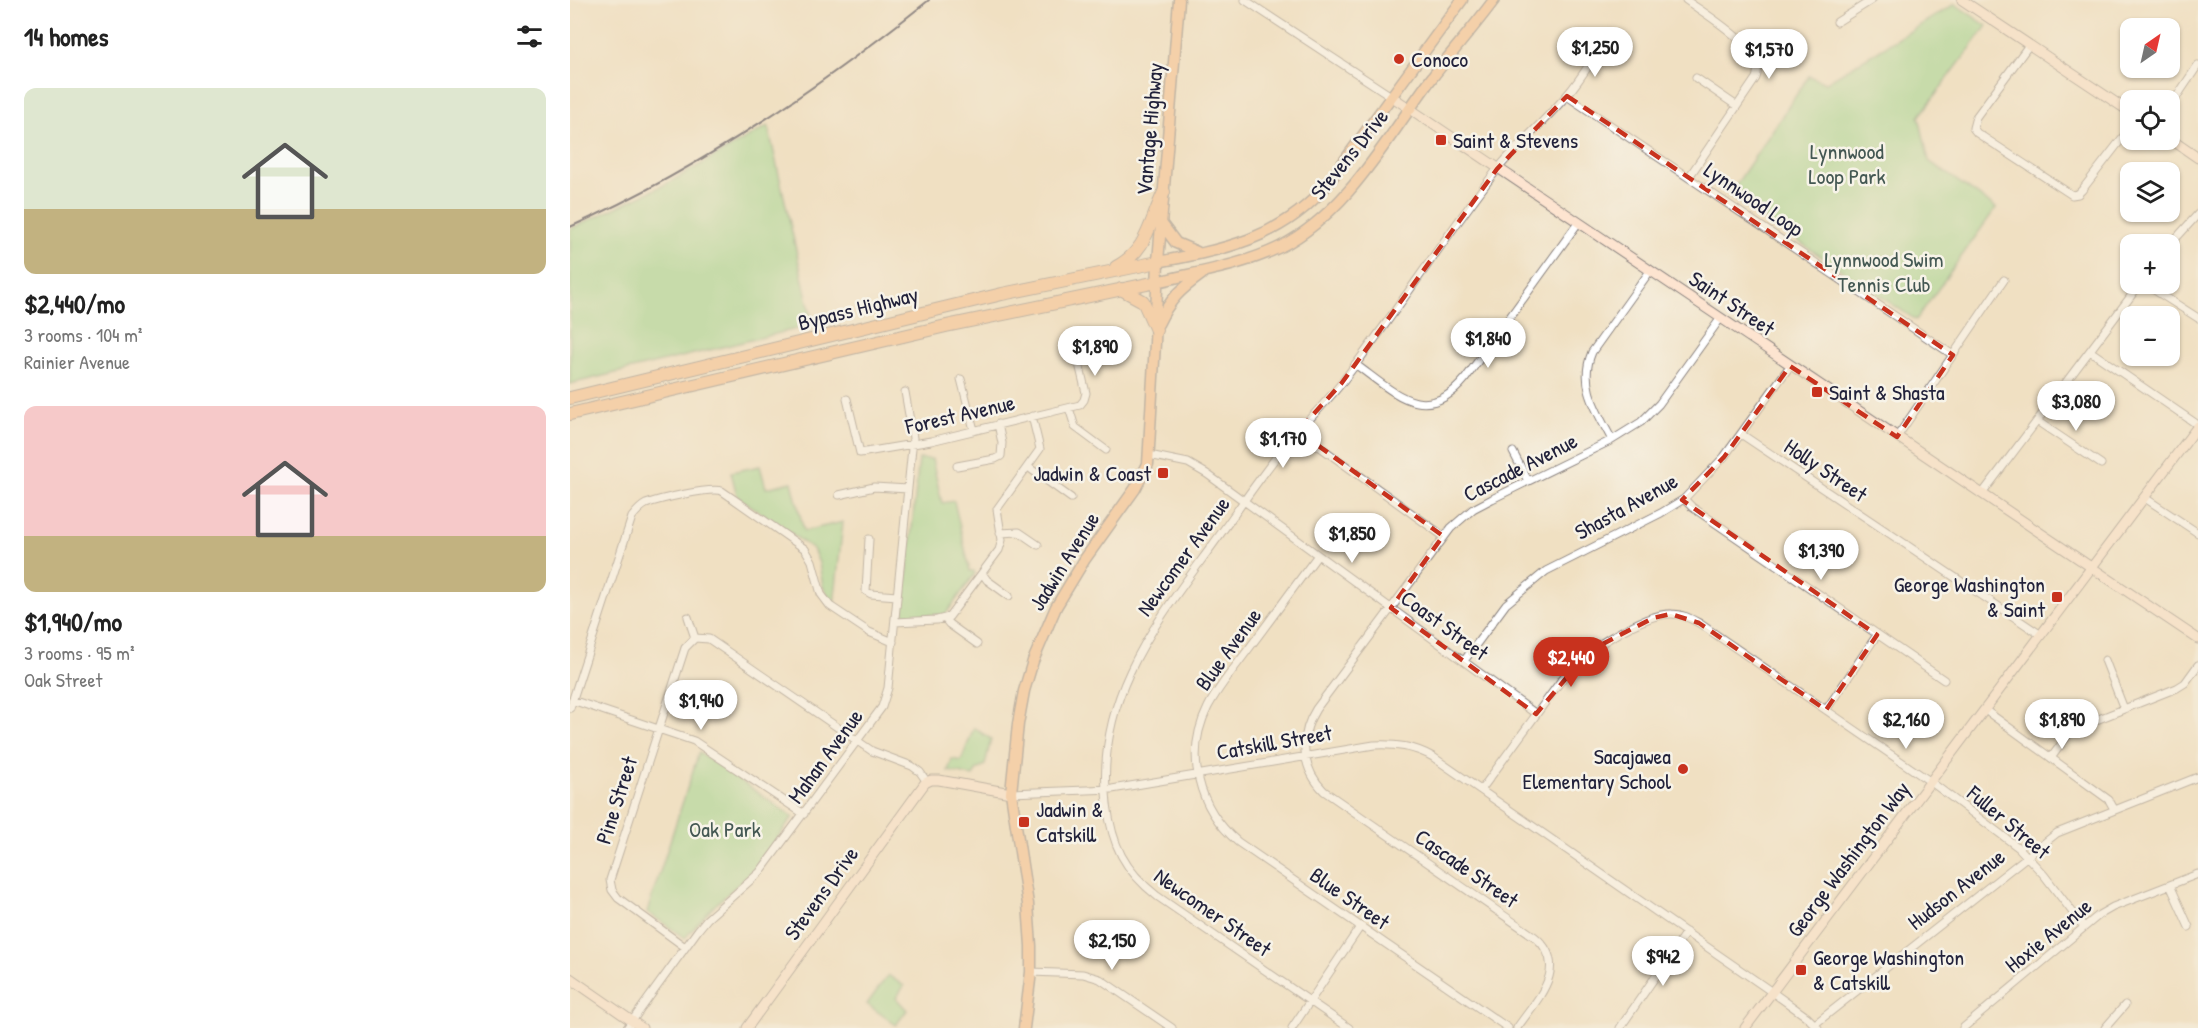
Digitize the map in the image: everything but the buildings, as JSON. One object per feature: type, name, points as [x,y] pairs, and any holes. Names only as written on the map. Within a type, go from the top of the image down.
[{"type":"highway","points":[[1107,273],[1130,260],[1141,247],[1164,192]]},
{"type":"highway","name":"Bypass Highway","points":[[570,398],[1002,294],[1158,262]]},
{"type":"highway","name":"Bypass Highway","points":[[570,414],[946,326],[1157,282]]},
{"type":"highway","points":[[1120,289],[1143,301],[1156,330]]},
{"type":"main road","name":"Vantage Highway","points":[[1158,262],[1179,0]]},
{"type":"main road","name":"Stevens Drive","points":[[1158,262],[1229,247],[1254,238],[1287,222],[1305,209],[1326,186],[1462,0]]},
{"type":"main road","name":"Stevens Drive","points":[[1157,282],[1263,254],[1291,241],[1316,224],[1345,195],[1494,0]]},
{"type":"main road","points":[[1161,223],[1170,238],[1178,245],[1200,253]]},
{"type":"main road","name":"Jadwin Avenue","points":[[1024,1028],[1031,972],[1028,904],[1011,793],[1018,724],[1024,691],[1044,632],[1059,601],[1135,489],[1148,464],[1158,262]]},
{"type":"main road","points":[[1156,330],[1166,307],[1176,293],[1207,270]]},
{"type":"street","name":"Saint Street","points":[[1245,0],[2198,639]]},
{"type":"street","points":[[1686,0],[1743,41],[1758,68],[1756,78],[1689,177]]},
{"type":"street","points":[[1838,22],[1872,0]]},
{"type":"street","points":[[1962,0],[2120,105]]},
{"type":"street","points":[[1497,169],[1567,96],[1603,44]]},
{"type":"street","points":[[2029,45],[1976,117],[1973,128],[1977,133],[2072,195],[2082,190],[2120,141]]},
{"type":"street","points":[[2180,92],[2198,65]]},
{"type":"street","points":[[1696,78],[1737,106]]},
{"type":"street","name":"Lynnwood Loop","points":[[1567,96],[1953,355]]},
{"type":"street","points":[[2180,146],[2198,158]]},
{"type":"street","name":"Newcomer Avenue","points":[[1106,790],[1111,729],[1121,693],[1137,656],[1159,619],[1244,501],[1298,431],[1341,384],[1497,169]]},
{"type":"street","points":[[2180,234],[2198,214]]},
{"type":"street","points":[[1355,364],[1409,401],[1431,402],[1449,396],[1465,379],[1578,223]]},
{"type":"street","points":[[1612,440],[1587,387],[1587,363],[1592,352],[1650,271]]},
{"type":"street","points":[[1897,437],[2004,280]]},
{"type":"street","points":[[1982,494],[2133,294]]},
{"type":"street","points":[[2161,294],[2198,318]]},
{"type":"street","name":"Cascade Avenue","points":[[1305,757],[1304,740],[1310,718],[1443,536],[1473,509],[1612,440],[1641,422],[1659,404],[1720,319]]},
{"type":"street","points":[[1076,351],[1086,396],[1081,404],[1069,408],[1075,427],[1106,450]]},
{"type":"street","points":[[2090,351],[2198,425]]},
{"type":"street","name":"Shasta Avenue","points":[[1464,661],[1506,604],[1546,571],[1684,499],[1706,478],[1790,366]]},
{"type":"street","points":[[962,379],[974,430]]},
{"type":"street","name":"Mahan Avenue","points":[[630,1024],[707,919],[760,872],[858,741],[885,700],[893,642],[912,444],[912,428],[905,392]]},
{"type":"street","name":"Forest Avenue","points":[[848,399],[860,453],[912,444],[1069,408]]},
{"type":"street","points":[[895,622],[945,619],[951,615],[1001,546],[998,508],[1040,450],[1032,416]]},
{"type":"street","points":[[2037,421],[2101,464]]},
{"type":"street","points":[[957,466],[1001,456],[1002,444],[998,424]]},
{"type":"street","name":"George Washington Way","points":[[1745,1028],[2198,425]]},
{"type":"street","points":[[1298,431],[1443,536]]},
{"type":"street","name":"Holly Street","points":[[1741,434],[2041,634]]},
{"type":"street","points":[[1513,452],[1528,481]]},
{"type":"street","name":"Coast Street","points":[[1149,455],[1188,463],[1244,501],[1536,714]]},
{"type":"street","points":[[1028,467],[1071,498]]},
{"type":"street","points":[[839,495],[874,487],[908,489]]},
{"type":"street","points":[[804,814],[702,745],[658,729],[571,704],[629,524],[636,512],[649,503],[707,490],[722,491],[805,549],[812,561],[821,594],[830,606],[868,632],[893,642]]},
{"type":"street","points":[[2145,498],[2198,533]]},
{"type":"street","points":[[1684,499],[1692,507],[1944,680]]},
{"type":"street","points":[[1000,533],[1019,531],[1038,545]]},
{"type":"street","points":[[869,539],[866,591],[871,594],[897,596]]},
{"type":"street","name":"Blue Avenue","points":[[1197,775],[1197,738],[1208,706],[1318,555]]},
{"type":"street","points":[[982,573],[986,579],[1010,596]]},
{"type":"street","name":"Fuller Street","points":[[1536,714],[1575,663],[1596,646],[1661,615],[1689,617],[1931,782],[2027,856],[2084,927]]},
{"type":"street","points":[[688,617],[695,638],[709,639],[881,756],[909,764],[920,772],[927,782]]},
{"type":"street","points":[[945,619],[977,644]]},
{"type":"street","points":[[1827,710],[1877,635]]},
{"type":"street","name":"Pine Street","points":[[686,946],[618,898],[610,885],[611,875],[685,648],[695,638]]},
{"type":"street","points":[[2105,660],[2124,709]]},
{"type":"street","points":[[2051,758],[2070,732],[2076,728],[2177,688],[2185,682],[2198,665]]},
{"type":"street","points":[[1985,710],[2109,800],[2114,809]]},
{"type":"street","points":[[1481,790],[1536,714]]},
{"type":"street","name":"Catskill Street","points":[[927,782],[939,780],[1011,793],[1106,790],[1374,745],[1404,746],[1426,753],[1481,790],[1772,992],[1816,1026]]},
{"type":"street","name":"Cascade Street","points":[[1305,757],[1309,772],[1324,791],[1542,943],[1550,958],[1551,974],[1517,1028]]},
{"type":"street","name":"Blue Street","points":[[1197,775],[1210,810],[1229,834],[1508,1028]]},
{"type":"street","name":"Hudson Avenue","points":[[1816,1026],[2027,856],[2064,829],[2198,777]]},
{"type":"street","name":"Stevens Drive","points":[[747,1028],[927,782]]},
{"type":"street","name":"Newcomer Street","points":[[1106,790],[1113,838],[1123,861],[1141,883],[1156,896],[1349,1028]]},
{"type":"street","name":"Hoxie Avenue","points":[[1963,1028],[2084,927],[2114,906],[2198,874]]},
{"type":"street","points":[[2170,885],[2189,927]]},
{"type":"street","points":[[1292,1028],[1360,927]]},
{"type":"street","points":[[1620,1028],[1686,932]]},
{"type":"street","points":[[1031,972],[1083,974],[1100,979],[1172,1028]]},
{"type":"street","points":[[570,978],[630,1024],[642,1028]]},
{"type":"street","points":[[2105,1028],[2125,1005]]},
{"type":"highlighted area","points":[[1567,96],[1953,355],[1897,437],[1790,366],[1724,457],[1682,500],[1877,635],[1826,710],[1699,623],[1671,614],[1653,618],[1589,651],[1536,714],[1391,608],[1443,536],[1298,431],[1341,384],[1497,169]]},
{"type":"green space","name":"Lynnwood Loop Park","points":[[1955,4],[1987,26],[1919,117],[1929,161],[1996,208],[1916,320],[1729,195],[1809,76],[1825,83]]},
{"type":"green space","points":[[768,126],[813,325],[570,384],[570,229],[668,183]]},
{"type":"green space","points":[[919,459],[932,459],[942,503],[954,501],[970,571],[974,571],[975,574],[945,615],[903,615]]},
{"type":"green space","points":[[760,466],[766,488],[792,482],[804,531],[843,522],[834,605],[823,587],[819,563],[813,549],[737,496],[731,472]]},
{"type":"green space","points":[[974,728],[991,739],[985,765],[973,776],[948,771],[952,759],[961,761]]},
{"type":"green space","name":"Oak Park","points":[[699,752],[793,817],[755,869],[713,907],[685,938],[647,912]]},
{"type":"green space","points":[[888,975],[904,986],[896,998],[907,1010],[896,1025],[867,1004]]},
{"type":"railway","points":[[570,227],[665,180],[757,125],[845,65],[929,0]]},
{"type":"place","name":"Conoco","points":[[1399,59]]},
{"type":"place","name":"Saint & Stevens","points":[[1441,140]]},
{"type":"place","name":"Saint & Shasta","points":[[1817,392]]},
{"type":"place","name":"Jadwin & Coast","points":[[1163,473]]},
{"type":"place","name":"George Washington & Saint","points":[[2057,597]]},
{"type":"place","name":"Sacajawea Elementary School","points":[[1683,769]]},
{"type":"place","name":"Jadwin & Catskill","points":[[1024,822]]},
{"type":"place","name":"George Washington & Catskill","points":[[1801,970]]},
{"type":"park label","name":"Lynnwood Swim Tennis Club","points":[[1884,272]]}]
